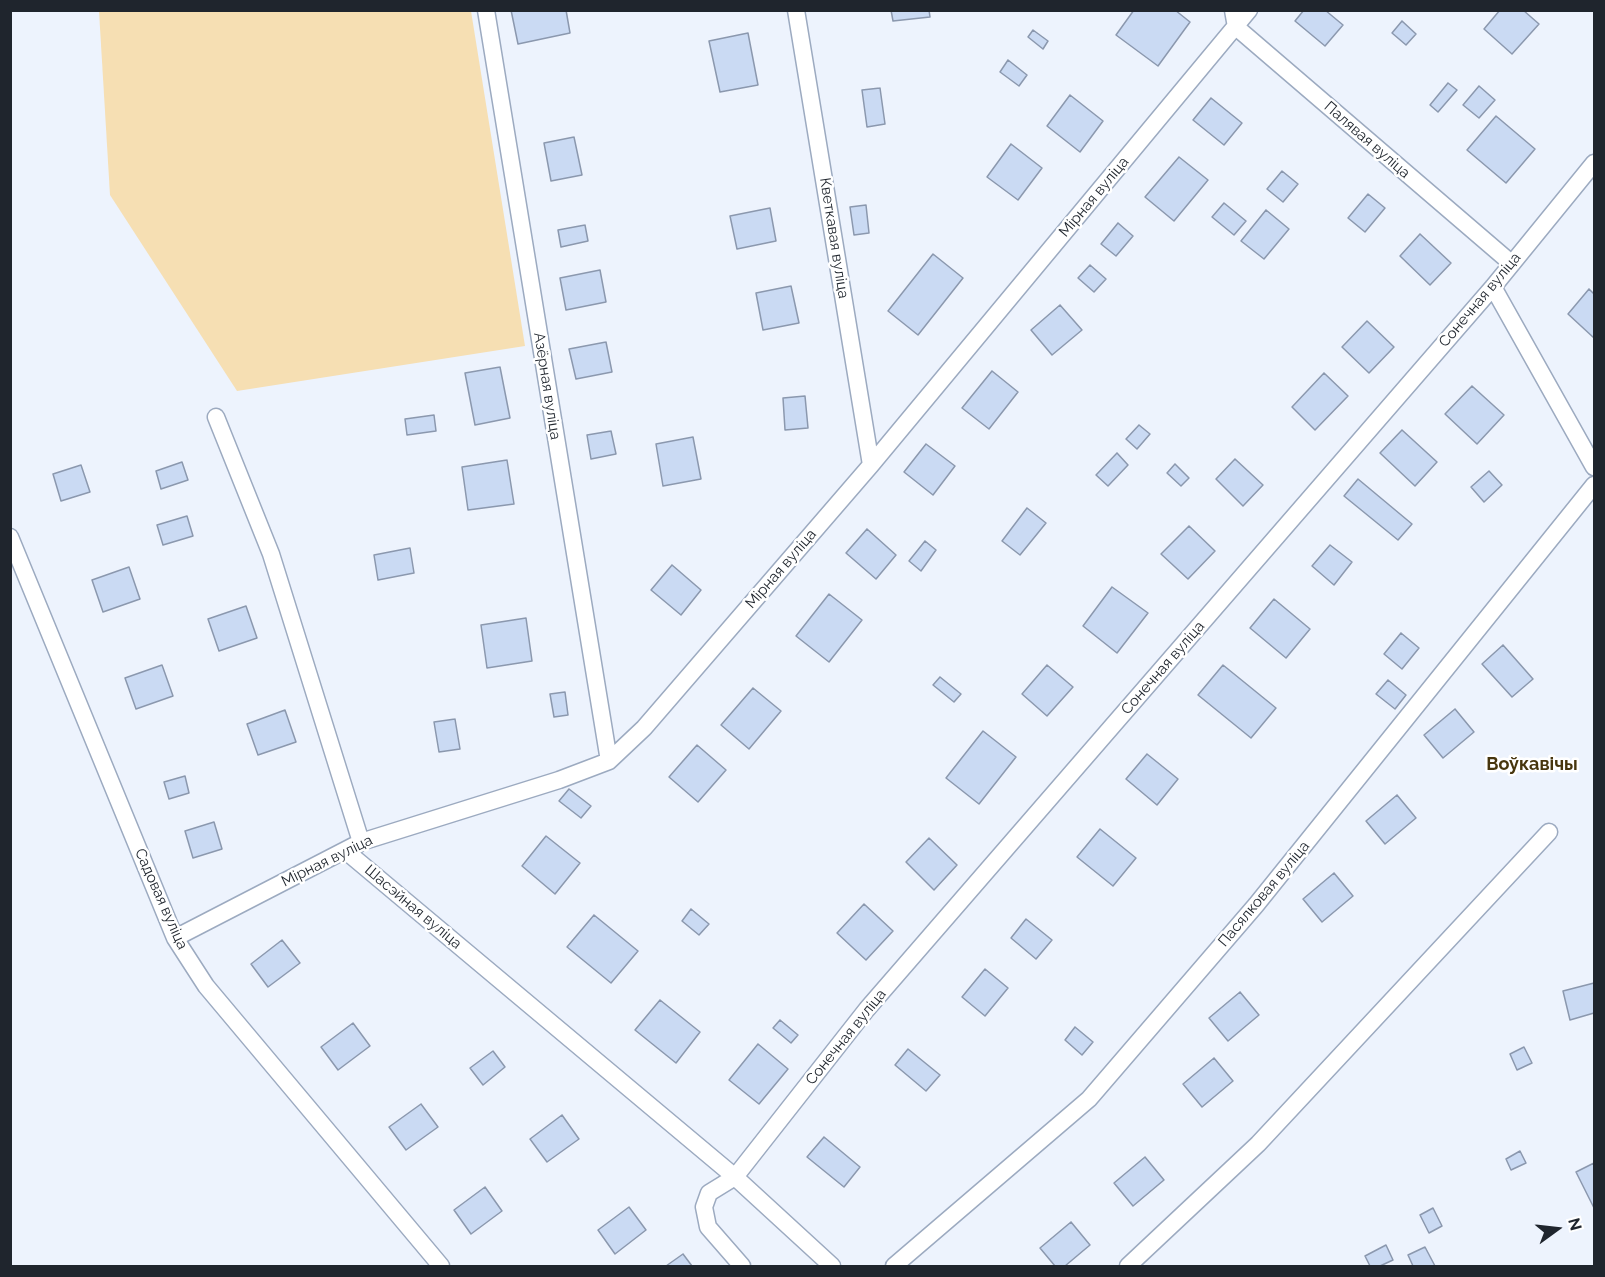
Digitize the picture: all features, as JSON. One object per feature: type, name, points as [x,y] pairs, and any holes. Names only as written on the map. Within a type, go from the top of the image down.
[{"type":"street","name":"Азёрная вуліца","points":[[486,10],[609,761]]},
{"type":"street","name":"Кветкавая вуліца","points":[[796,10],[871,465]]},
{"type":"street","name":"Мірная вуліца","points":[[175,938],[361,842],[559,780],[609,761],[644,728],[871,465],[1235,19],[1249,10]]},
{"type":"street","name":"Палявая вуліца","points":[[1235,19],[1511,263]]},
{"type":"street","name":"Сонечная вуліца","points":[[735,1177],[867,1009],[1492,287],[1594,163]]},
{"type":"street","points":[[1492,287],[1594,467]]},
{"type":"street","name":"Шасэйная вуліца","points":[[216,417],[271,555],[361,842],[347,852],[735,1177],[832,1266]]},
{"type":"street","name":"Пасялковая вуліца","points":[[894,1266],[1089,1099],[1256,905],[1594,485]]},
{"type":"street","name":"Садовая вуліца","points":[[10,537],[175,938],[206,986],[441,1266]]},
{"type":"street","points":[[1128,1266],[1258,1144],[1549,832]]},
{"type":"street","points":[[735,1177],[709,1193],[704,1208],[708,1227],[742,1266]]},
{"type":"shaded area","points":[[99,11],[471,11],[525,346],[237,391],[110,195]]},
{"type":"building","points":[[511,10],[566,10],[570,33],[518,44]]},
{"type":"building","points":[[891,10],[929,10],[930,17],[893,21]]},
{"type":"building","points":[[1134,10],[1175,10],[1190,22],[1158,66],[1116,35]]},
{"type":"building","points":[[1304,10],[1325,10],[1343,25],[1325,46],[1295,21]]},
{"type":"building","points":[[1500,10],[1523,10],[1539,24],[1512,54],[1484,29]]},
{"type":"building","points":[[1402,21],[1416,34],[1406,45],[1392,33]]},
{"type":"building","points":[[1033,30],[1048,41],[1043,49],[1028,37]]},
{"type":"building","points":[[748,33],[758,85],[720,92],[709,41]]},
{"type":"building","points":[[1008,60],[1027,75],[1019,86],[1000,72]]},
{"type":"building","points":[[1448,83],[1457,90],[1438,112],[1430,105]]},
{"type":"building","points":[[1479,86],[1495,100],[1479,118],[1463,105]]},
{"type":"building","points":[[880,88],[885,124],[867,127],[862,90]]},
{"type":"building","points":[[1070,95],[1103,121],[1080,152],[1047,126]]},
{"type":"building","points":[[1211,98],[1242,123],[1224,145],[1193,120]]},
{"type":"building","points":[[1496,116],[1535,149],[1506,183],[1467,150]]},
{"type":"building","points":[[574,137],[582,175],[551,181],[544,143]]},
{"type":"building","points":[[1011,144],[1042,168],[1018,200],[987,177]]},
{"type":"building","points":[[1179,157],[1208,180],[1174,221],[1145,197]]},
{"type":"building","points":[[1282,171],[1298,184],[1283,202],[1267,189]]},
{"type":"building","points":[[1368,194],[1385,208],[1365,232],[1348,218]]},
{"type":"building","points":[[1224,203],[1246,221],[1234,235],[1212,217]]},
{"type":"building","points":[[866,205],[869,233],[854,235],[850,207]]},
{"type":"building","points":[[770,208],[776,241],[737,249],[730,216]]},
{"type":"building","points":[[1266,210],[1289,229],[1264,259],[1241,241]]},
{"type":"building","points":[[1118,223],[1133,236],[1116,256],[1101,244]]},
{"type":"building","points":[[585,225],[588,241],[561,247],[558,230]]},
{"type":"building","points":[[1420,234],[1451,263],[1430,285],[1400,256]]},
{"type":"building","points":[[933,254],[963,278],[918,335],[888,311]]},
{"type":"building","points":[[1090,265],[1106,279],[1094,292],[1078,278]]},
{"type":"building","points":[[600,270],[606,302],[566,310],[560,278]]},
{"type":"building","points":[[791,286],[799,323],[763,330],[756,293]]},
{"type":"building","points":[[1589,289],[1594,294],[1594,338],[1568,314]]},
{"type":"building","points":[[1060,305],[1082,330],[1052,355],[1031,330]]},
{"type":"building","points":[[1367,321],[1394,347],[1369,373],[1342,347]]},
{"type":"building","points":[[606,342],[612,372],[576,379],[569,349]]},
{"type":"building","points":[[500,367],[510,418],[475,425],[465,373]]},
{"type":"building","points":[[992,371],[1018,392],[989,429],[962,408]]},
{"type":"building","points":[[1324,373],[1348,396],[1315,430],[1292,407]]},
{"type":"building","points":[[1472,386],[1504,415],[1477,444],[1445,414]]},
{"type":"building","points":[[805,396],[808,428],[785,430],[783,398]]},
{"type":"building","points":[[434,415],[436,431],[407,435],[405,419]]},
{"type":"building","points":[[1139,425],[1150,434],[1137,449],[1126,439]]},
{"type":"building","points":[[1402,430],[1437,462],[1415,486],[1380,453]]},
{"type":"building","points":[[611,431],[616,454],[591,459],[587,435]]},
{"type":"building","points":[[693,437],[701,479],[663,486],[656,444]]},
{"type":"building","points":[[926,444],[955,466],[933,495],[904,472]]},
{"type":"building","points":[[1117,453],[1128,465],[1108,486],[1096,475]]},
{"type":"building","points":[[1235,459],[1263,485],[1243,506],[1216,479]]},
{"type":"building","points":[[507,460],[514,504],[468,510],[462,467]]},
{"type":"building","points":[[182,462],[188,480],[161,489],[156,471]]},
{"type":"building","points":[[1175,464],[1189,478],[1181,486],[1167,473]]},
{"type":"building","points":[[81,465],[90,492],[61,501],[53,474]]},
{"type":"building","points":[[1489,471],[1502,485],[1484,502],[1471,487]]},
{"type":"building","points":[[1358,479],[1412,524],[1398,540],[1344,496]]},
{"type":"building","points":[[1027,508],[1046,523],[1020,555],[1002,541]]},
{"type":"building","points":[[187,516],[193,536],[163,545],[157,525]]},
{"type":"building","points":[[1189,526],[1215,551],[1188,579],[1161,554]]},
{"type":"building","points":[[867,529],[896,555],[876,579],[846,553]]},
{"type":"building","points":[[925,541],[936,550],[921,571],[909,561]]},
{"type":"building","points":[[1330,545],[1352,562],[1334,585],[1312,566]]},
{"type":"building","points":[[410,548],[414,573],[378,580],[374,555]]},
{"type":"building","points":[[672,565],[701,590],[681,615],[651,590]]},
{"type":"building","points":[[129,567],[140,599],[103,612],[92,580]]},
{"type":"building","points":[[1112,587],[1148,613],[1117,653],[1083,626]]},
{"type":"building","points":[[829,594],[862,620],[829,662],[796,636]]},
{"type":"building","points":[[1274,599],[1310,629],[1286,658],[1250,628]]},
{"type":"building","points":[[246,606],[257,638],[219,651],[208,619]]},
{"type":"building","points":[[526,618],[532,661],[487,668],[481,625]]},
{"type":"building","points":[[1401,633],[1419,648],[1402,669],[1384,654]]},
{"type":"building","points":[[1503,645],[1533,679],[1512,697],[1482,664]]},
{"type":"building","points":[[162,665],[173,696],[136,709],[125,678]]},
{"type":"building","points":[[1047,665],[1073,687],[1047,716],[1022,694]]},
{"type":"building","points":[[1223,665],[1276,708],[1251,738],[1198,695]]},
{"type":"building","points":[[940,677],[961,694],[954,702],[933,685]]},
{"type":"building","points":[[1388,680],[1406,695],[1395,709],[1376,694]]},
{"type":"building","points":[[753,688],[781,711],[749,749],[721,725]]},
{"type":"building","points":[[565,692],[568,715],[554,717],[550,694]]},
{"type":"building","points":[[1455,709],[1474,732],[1443,758],[1424,735]]},
{"type":"building","points":[[285,710],[296,742],[258,755],[247,724]]},
{"type":"building","points":[[455,719],[460,749],[439,752],[434,722]]},
{"type":"building","points":[[983,731],[1016,757],[979,804],[946,778]]},
{"type":"building","points":[[697,745],[726,770],[698,802],[669,777]]},
{"type":"building","points":[[1147,754],[1178,779],[1157,805],[1126,779]]},
{"type":"building","points":[[185,776],[189,793],[169,799],[164,782]]},
{"type":"building","points":[[569,789],[591,806],[581,818],[559,801]]},
{"type":"building","points":[[1397,795],[1416,818],[1385,844],[1366,821]]},
{"type":"building","points":[[214,822],[222,849],[193,858],[185,831]]},
{"type":"building","points":[[1100,829],[1136,858],[1113,886],[1077,857]]},
{"type":"building","points":[[546,836],[580,863],[555,894],[522,866]]},
{"type":"building","points":[[929,838],[957,865],[934,890],[906,862]]},
{"type":"building","points":[[1334,873],[1353,896],[1322,922],[1303,899]]},
{"type":"building","points":[[864,904],[893,931],[866,960],[837,933]]},
{"type":"building","points":[[691,909],[709,924],[699,935],[682,921]]},
{"type":"building","points":[[594,915],[638,951],[611,983],[567,947]]},
{"type":"building","points":[[1026,919],[1052,940],[1036,959],[1011,938]]},
{"type":"building","points":[[282,940],[300,963],[268,987],[251,964]]},
{"type":"building","points":[[985,969],[1008,988],[985,1016],[962,997]]},
{"type":"building","points":[[1594,983],[1594,1013],[1570,1020],[1563,991]]},
{"type":"building","points":[[1240,992],[1259,1015],[1228,1041],[1209,1018]]},
{"type":"building","points":[[660,1000],[700,1032],[676,1063],[635,1030]]},
{"type":"building","points":[[780,1020],[798,1035],[791,1043],[773,1028]]},
{"type":"building","points":[[353,1023],[370,1046],[338,1070],[321,1047]]},
{"type":"building","points":[[1075,1027],[1093,1042],[1082,1055],[1065,1040]]},
{"type":"building","points":[[758,1044],[788,1069],[759,1104],[729,1080]]},
{"type":"building","points":[[1524,1047],[1532,1063],[1517,1070],[1510,1054]]},
{"type":"building","points":[[908,1049],[940,1075],[926,1091],[895,1065]]},
{"type":"building","points":[[493,1051],[505,1067],[483,1085],[470,1068]]},
{"type":"building","points":[[1214,1058],[1233,1081],[1202,1107],[1183,1084]]},
{"type":"building","points":[[421,1104],[438,1127],[406,1150],[389,1127]]},
{"type":"building","points":[[562,1115],[579,1139],[547,1162],[530,1139]]},
{"type":"building","points":[[824,1137],[860,1167],[844,1187],[807,1157]]},
{"type":"building","points":[[1520,1151],[1526,1163],[1511,1170],[1506,1159]]},
{"type":"building","points":[[1145,1157],[1164,1180],[1133,1206],[1114,1183]]},
{"type":"building","points":[[1594,1163],[1594,1208],[1576,1172]]},
{"type":"building","points":[[485,1187],[502,1211],[471,1234],[454,1210]]},
{"type":"building","points":[[629,1207],[646,1230],[615,1254],[598,1230]]},
{"type":"building","points":[[1433,1208],[1442,1226],[1429,1233],[1420,1215]]},
{"type":"building","points":[[1071,1222],[1090,1245],[1065,1266],[1055,1266],[1040,1248]]},
{"type":"building","points":[[1386,1245],[1393,1260],[1380,1266],[1370,1266],[1365,1256]]},
{"type":"building","points":[[1425,1247],[1435,1266],[1413,1266],[1408,1255]]},
{"type":"building","points":[[683,1254],[692,1266],[666,1266]]},
{"type":"district","name":"Воўкавічы","points":[[1532,765]]}]
